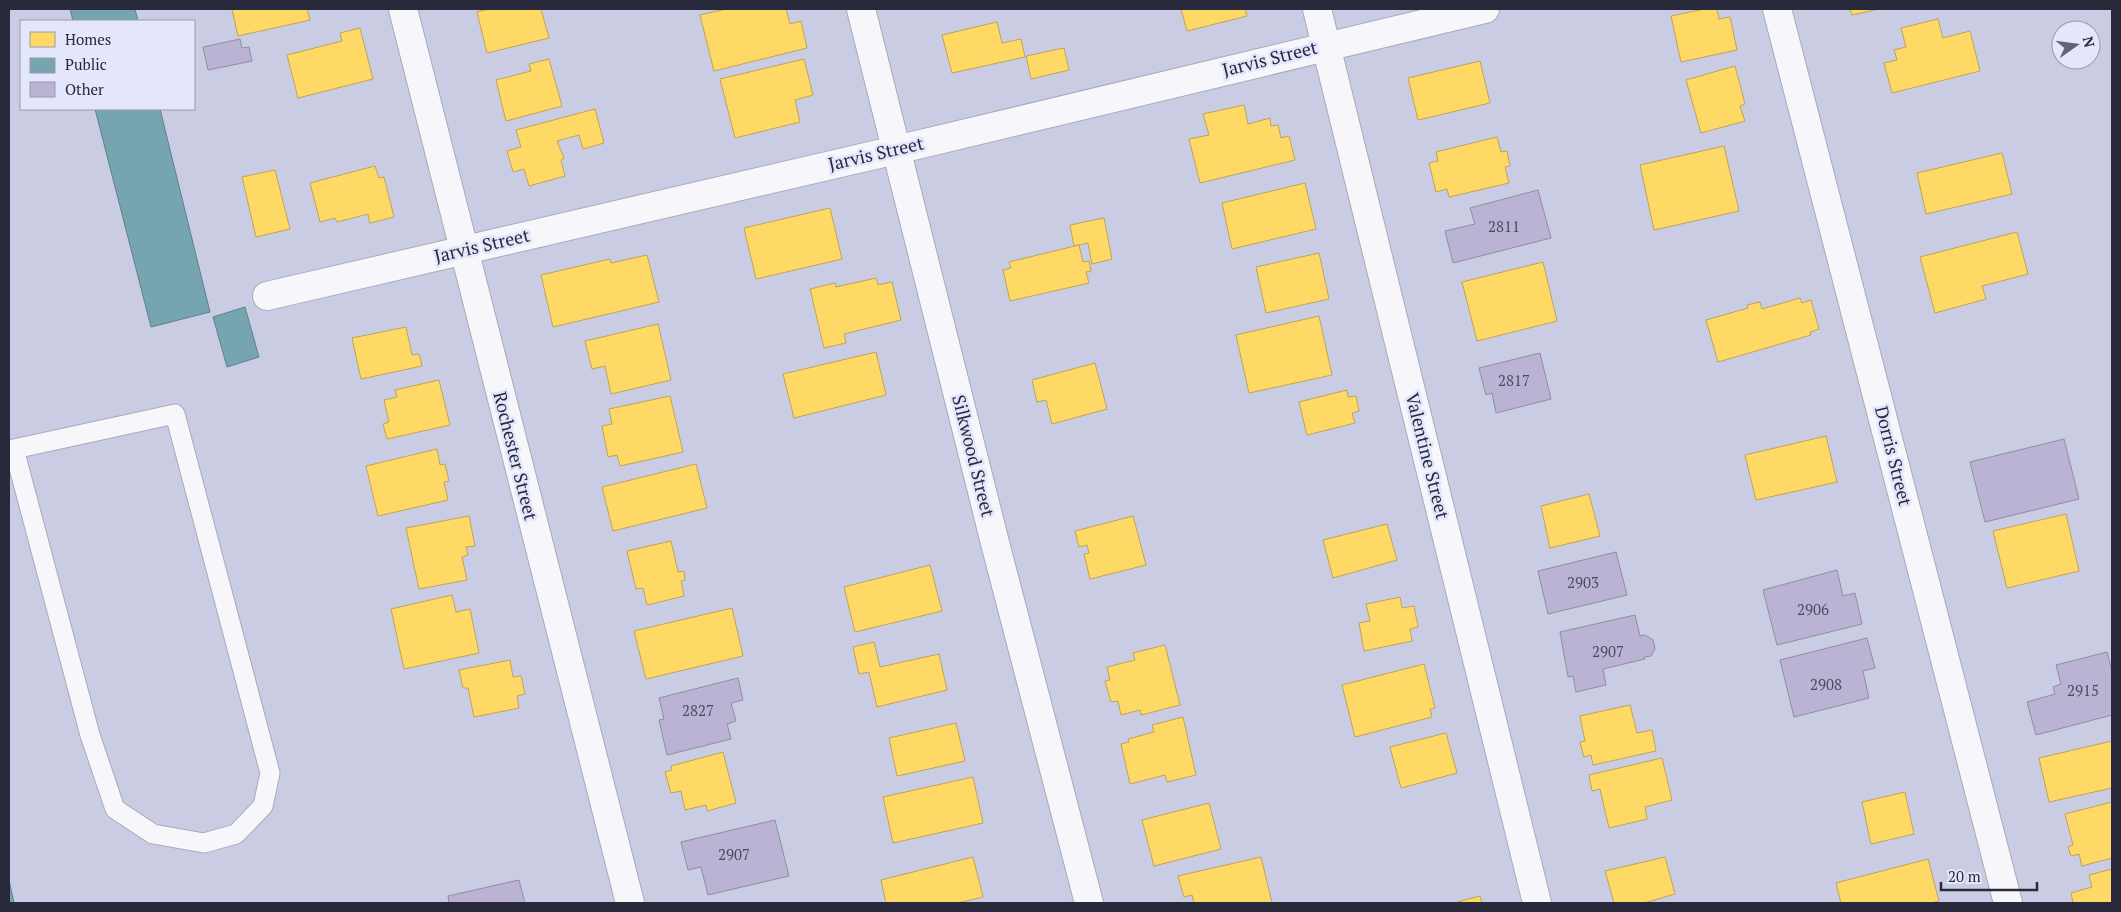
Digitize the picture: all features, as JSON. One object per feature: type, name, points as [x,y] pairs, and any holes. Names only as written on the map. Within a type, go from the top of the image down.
[{"type":"street","name":"Rochester Street","points":[[403,9],[630,903]]},
{"type":"street","name":"Silkwood Street","points":[[861,9],[1089,903]]},
{"type":"street","name":"Valentine Street","points":[[1317,9],[1537,903]]},
{"type":"street","name":"Jarvis Street","points":[[267,296],[896,150],[1326,45],[1485,9]]},
{"type":"street","name":"Dorris Street","points":[[1777,9],[2008,903]]},
{"type":"lane","points":[[175,414],[270,773],[263,806],[236,834],[204,843],[153,834],[115,809],[90,735],[11,449],[175,414]]},
{"type":"building: Homes","points":[[232,9],[307,9],[310,20],[238,36]]},
{"type":"building: Homes","points":[[489,9],[541,9],[549,38],[487,53],[477,12]]},
{"type":"building: Homes","points":[[726,9],[786,9],[790,24],[801,21],[807,48],[714,71],[700,15]]},
{"type":"building: Homes","points":[[1181,9],[1245,9],[1247,16],[1187,31]]},
{"type":"building: Homes","points":[[1704,9],[1717,9],[1719,19],[1730,17],[1737,50],[1681,62],[1671,16]]},
{"type":"building: Homes","points":[[1850,9],[1879,9],[1852,15]]},
{"type":"building: Homes","points":[[1938,19],[1943,38],[1970,31],[1980,71],[1892,93],[1884,63],[1897,60],[1894,50],[1906,47],[1901,28]]},
{"type":"building: Homes","points":[[997,22],[1002,43],[1021,39],[1025,57],[952,73],[942,35]]},
{"type":"building: Homes","points":[[360,28],[373,79],[298,98],[287,55],[342,41],[340,33]]},
{"type":"building: Homes","points":[[1064,48],[1069,70],[1031,79],[1026,56]]},
{"type":"building: Homes","points":[[549,59],[562,106],[506,121],[496,80],[531,71],[529,64]]},
{"type":"building: Homes","points":[[804,59],[813,95],[795,100],[800,122],[735,138],[720,79]]},
{"type":"building: Homes","points":[[1480,61],[1490,103],[1418,120],[1408,78]]},
{"type":"building: Homes","points":[[1735,66],[1745,104],[1740,106],[1745,121],[1701,133],[1686,80]]},
{"type":"building: Homes","points":[[1244,105],[1248,124],[1270,118],[1271,126],[1278,125],[1281,138],[1289,136],[1295,160],[1200,183],[1189,139],[1209,135],[1203,114]]},
{"type":"building: Homes","points":[[595,109],[604,143],[583,149],[579,135],[557,141],[564,158],[561,160],[565,176],[529,186],[524,169],[513,172],[507,151],[521,147],[516,130]]},
{"type":"building: Homes","points":[[1497,137],[1501,152],[1507,151],[1510,166],[1505,167],[1509,183],[1449,197],[1447,189],[1436,192],[1429,163],[1438,161],[1436,152]]},
{"type":"building: Homes","points":[[1724,146],[1739,211],[1654,230],[1640,165]]},
{"type":"building: Homes","points":[[2002,153],[2012,194],[1926,214],[1917,173]]},
{"type":"building: Homes","points":[[375,166],[379,178],[384,177],[394,217],[370,223],[368,214],[337,222],[335,218],[320,222],[310,183]]},
{"type":"building: Homes","points":[[275,170],[290,229],[256,237],[242,177]]},
{"type":"building: Homes","points":[[1305,183],[1316,229],[1232,249],[1222,203]]},
{"type":"building: Homes","points":[[830,208],[842,259],[756,279],[744,228]]},
{"type":"building: Homes","points":[[1104,218],[1112,259],[1092,264],[1088,243],[1074,246],[1070,225]]},
{"type":"building: Homes","points":[[2017,232],[2028,274],[1982,286],[1986,299],[1935,313],[1920,257]]},
{"type":"building: Homes","points":[[1079,245],[1083,262],[1089,261],[1091,271],[1086,272],[1089,283],[1010,301],[1003,270],[1011,268],[1009,262]]},
{"type":"building: Homes","points":[[1319,253],[1329,299],[1266,313],[1256,267]]},
{"type":"building: Homes","points":[[647,255],[659,302],[553,327],[541,275],[610,259],[611,263]]},
{"type":"building: Homes","points":[[1543,262],[1557,321],[1477,341],[1462,282]]},
{"type":"building: Homes","points":[[876,278],[878,285],[892,282],[901,320],[844,334],[846,343],[824,348],[810,289],[835,283],[836,287]]},
{"type":"building: Homes","points":[[1800,298],[1802,303],[1811,300],[1819,329],[1810,332],[1811,335],[1718,362],[1706,320],[1748,308],[1747,305],[1760,302],[1762,309]]},
{"type":"building: Homes","points":[[1319,316],[1332,375],[1249,393],[1236,335]]},
{"type":"building: Homes","points":[[658,324],[671,380],[611,394],[605,366],[592,369],[585,341]]},
{"type":"building: Homes","points":[[406,327],[412,355],[419,354],[422,366],[361,379],[352,338]]},
{"type":"building: Homes","points":[[876,352],[886,395],[794,418],[783,374]]},
{"type":"building: Homes","points":[[1095,363],[1107,409],[1052,424],[1046,400],[1037,402],[1032,380]]},
{"type":"building: Homes","points":[[439,380],[450,425],[387,439],[383,424],[389,422],[384,400],[397,397],[395,390]]},
{"type":"building: Homes","points":[[1347,390],[1348,397],[1356,396],[1359,411],[1352,413],[1355,423],[1307,435],[1299,402]]},
{"type":"building: Homes","points":[[670,396],[683,452],[620,466],[617,455],[608,457],[602,426],[612,424],[609,409]]},
{"type":"building: Homes","points":[[1826,436],[1837,482],[1756,500],[1745,455]]},
{"type":"building: Homes","points":[[437,449],[440,465],[445,464],[449,481],[444,482],[448,500],[378,516],[366,466]]},
{"type":"building: Homes","points":[[696,464],[707,508],[613,531],[602,487]]},
{"type":"building: Homes","points":[[1589,494],[1600,536],[1550,548],[1541,506]]},
{"type":"building: Homes","points":[[2066,514],[2079,571],[2007,588],[1993,531]]},
{"type":"building: Homes","points":[[469,516],[475,546],[466,547],[468,555],[462,557],[467,580],[419,589],[406,528]]},
{"type":"building: Homes","points":[[1133,516],[1146,565],[1090,579],[1084,554],[1089,553],[1087,545],[1079,547],[1075,531]]},
{"type":"building: Homes","points":[[1387,524],[1397,560],[1333,578],[1323,540]]},
{"type":"building: Homes","points":[[671,541],[678,572],[684,571],[685,580],[681,581],[684,596],[647,605],[643,588],[636,589],[627,551]]},
{"type":"building: Homes","points":[[930,565],[942,611],[855,632],[844,587]]},
{"type":"building: Homes","points":[[452,595],[456,612],[470,609],[479,653],[404,669],[391,609]]},
{"type":"building: Homes","points":[[1400,597],[1402,608],[1414,606],[1418,627],[1410,629],[1412,641],[1364,651],[1359,623],[1370,621],[1366,604]]},
{"type":"building: Homes","points":[[732,608],[743,656],[646,679],[634,631]]},
{"type":"building: Homes","points":[[874,642],[880,667],[939,654],[947,690],[877,707],[869,672],[859,674],[853,647]]},
{"type":"building: Homes","points":[[1165,645],[1180,705],[1141,715],[1140,710],[1121,715],[1118,701],[1111,702],[1105,681],[1110,680],[1107,667],[1135,660],[1133,653]]},
{"type":"building: Homes","points":[[510,660],[513,677],[521,676],[525,694],[517,696],[519,708],[474,717],[468,688],[463,688],[459,670]]},
{"type":"building: Homes","points":[[1424,664],[1435,708],[1430,709],[1432,717],[1355,737],[1342,685]]},
{"type":"building: Homes","points":[[1630,705],[1637,733],[1652,730],[1656,751],[1593,765],[1591,755],[1584,757],[1580,742],[1585,741],[1580,716]]},
{"type":"building: Homes","points":[[1183,717],[1196,775],[1167,782],[1165,775],[1130,784],[1121,744],[1129,742],[1128,739],[1154,732],[1152,725]]},
{"type":"building: Homes","points":[[956,723],[965,761],[897,776],[889,738]]},
{"type":"building: Homes","points":[[1446,733],[1457,773],[1401,788],[1390,747]]},
{"type":"building: Homes","points":[[2112,741],[2112,788],[2049,802],[2039,758]]},
{"type":"building: Homes","points":[[723,752],[736,803],[707,811],[706,805],[685,810],[681,791],[671,793],[665,772],[672,770],[671,766]]},
{"type":"building: Homes","points":[[1662,758],[1672,800],[1645,807],[1647,819],[1609,828],[1600,789],[1592,791],[1589,775]]},
{"type":"building: Homes","points":[[973,777],[983,823],[893,843],[883,797]]},
{"type":"building: Homes","points":[[1905,792],[1914,834],[1871,844],[1862,802]]},
{"type":"building: Homes","points":[[2112,802],[2112,858],[2082,866],[2079,854],[2071,856],[2068,847],[2073,845],[2065,814]]},
{"type":"building: Homes","points":[[1209,803],[1221,849],[1154,866],[1142,820]]},
{"type":"building: Homes","points":[[973,857],[983,897],[957,903],[886,903],[881,880]]},
{"type":"building: Homes","points":[[1261,857],[1272,903],[1194,903],[1192,895],[1184,897],[1178,876]]},
{"type":"building: Homes","points":[[1665,857],[1675,894],[1644,903],[1614,903],[1605,871]]},
{"type":"building: Homes","points":[[1928,859],[1939,901],[1931,903],[1841,903],[1836,883]]},
{"type":"building: Homes","points":[[2112,869],[2112,903],[2068,903],[2073,902],[2071,893],[2092,887],[2089,875]]},
{"type":"building: Homes","points":[[1480,896],[1482,903],[1454,903]]},
{"type":"building: Public","points":[[70,9],[135,9],[138,20],[73,20]]},
{"type":"building: Public","points":[[95,110],[160,110],[210,312],[151,327]]},
{"type":"building: Public","points":[[245,307],[259,357],[227,367],[213,317]]},
{"type":"building: Public","points":[[9,880],[14,903],[9,903]]},
{"type":"building: Other","points":[[240,39],[242,48],[249,47],[252,61],[208,70],[203,47]]},
{"type":"building: Other","points":[[1538,190],[1551,238],[1453,263],[1445,231],[1475,224],[1470,208]]},
{"type":"building: Other","points":[[1540,353],[1551,399],[1496,413],[1492,393],[1486,395],[1479,368]]},
{"type":"building: Other","points":[[2064,439],[2079,499],[1985,522],[1970,462]]},
{"type":"building: Other","points":[[1616,552],[1627,595],[1548,614],[1538,571]]},
{"type":"building: Other","points":[[1837,570],[1843,596],[1855,593],[1862,624],[1777,645],[1763,590]]},
{"type":"building: Other","points":[[1635,615],[1640,636],[1645,635],[1653,640],[1655,649],[1651,656],[1603,669],[1606,685],[1576,692],[1573,676],[1568,677],[1560,632]]},
{"type":"building: Other","points":[[1867,638],[1875,668],[1863,671],[1869,698],[1794,717],[1780,660]]},
{"type":"building: Other","points":[[2107,652],[2112,671],[2112,715],[2036,735],[2027,702],[2055,694],[2053,687],[2061,684],[2056,665]]},
{"type":"building: Other","points":[[738,678],[743,700],[731,703],[736,721],[727,724],[731,739],[667,755],[659,720],[664,719],[659,698]]},
{"type":"building: Other","points":[[775,820],[789,876],[708,895],[701,867],[688,870],[681,842]]},
{"type":"building: Other","points":[[519,880],[525,903],[449,903],[448,896]]}]
